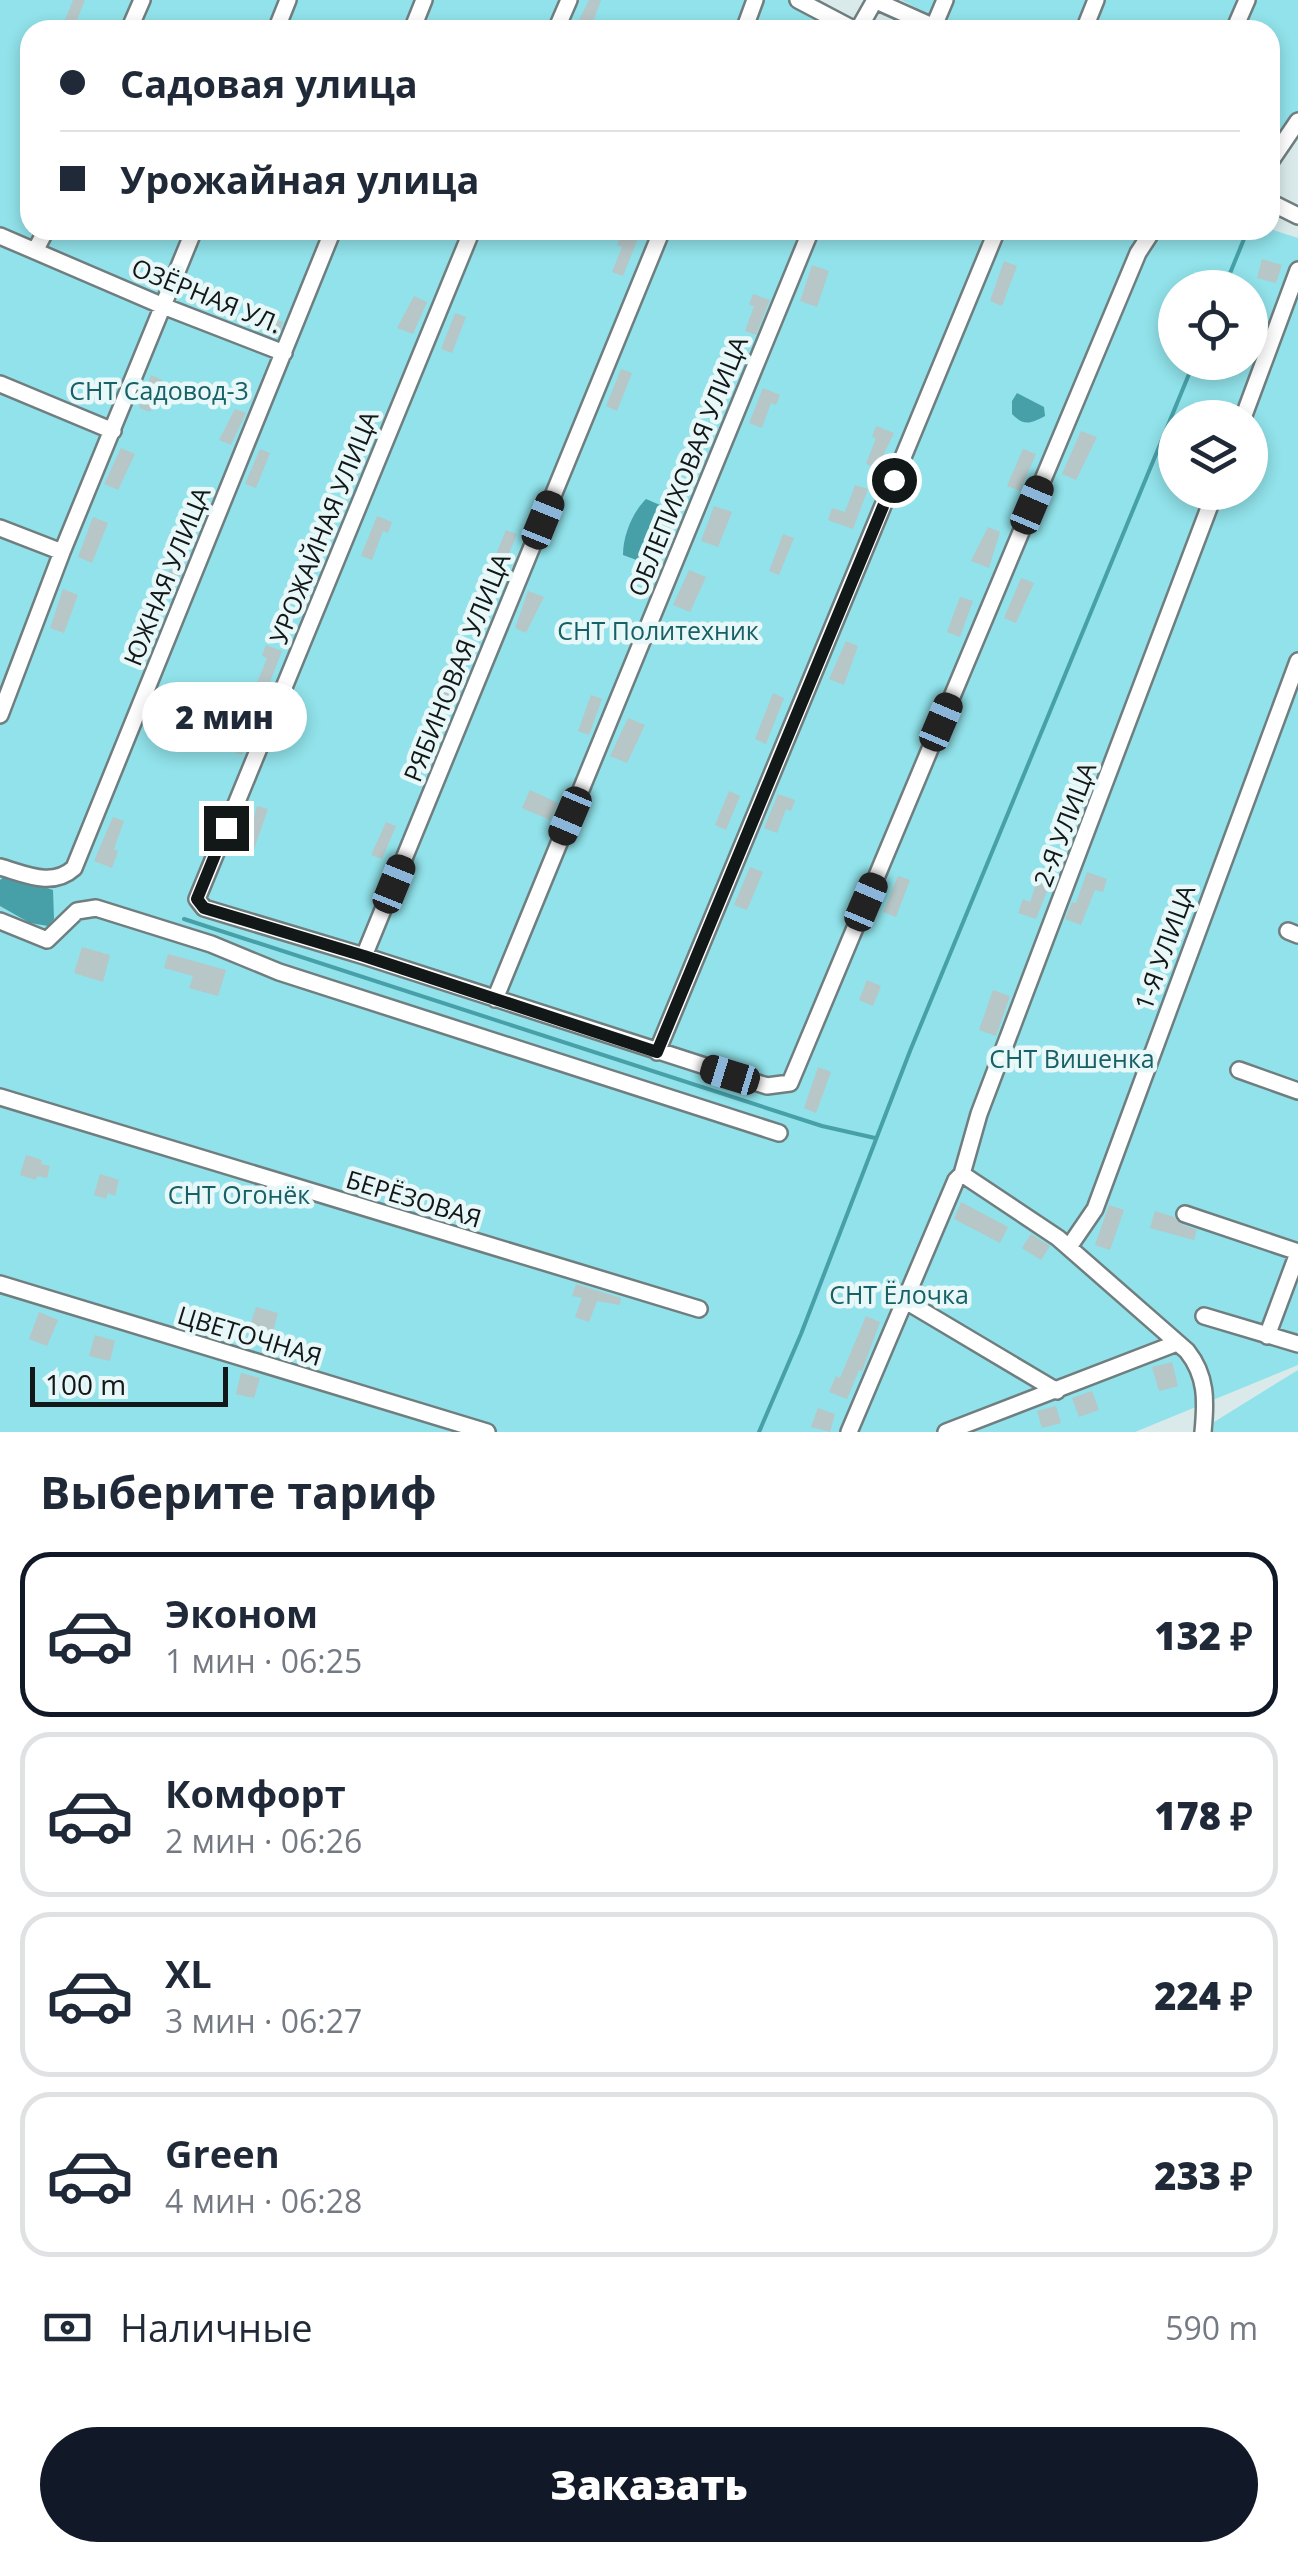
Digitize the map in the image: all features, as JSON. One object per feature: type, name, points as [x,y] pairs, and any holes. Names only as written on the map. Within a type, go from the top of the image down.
[{"type":"street","points":[[798,0],[837,20]]},
{"type":"street","points":[[874,0],[920,20]]},
{"type":"street","points":[[1280,147],[1298,121]]},
{"type":"street","name":"ОЗЁРНАЯ УЛ.","points":[[0,236],[284,353]]},
{"type":"street","points":[[35,251],[41,240]]},
{"type":"street","points":[[0,715],[7,675],[114,431],[190,240]]},
{"type":"street","name":"ЮЖНАЯ УЛИЦА","points":[[0,866],[42,879],[62,876],[74,868],[329,240]]},
{"type":"street","name":"УРОЖАЙНАЯ УЛИЦА","points":[[364,956],[204,908],[197,899],[468,240]]},
{"type":"street","name":"РЯБИНОВАЯ УЛИЦА","points":[[364,956],[658,240]]},
{"type":"street","name":"ОБЛЕПИХОВАЯ УЛИЦА","points":[[494,999],[807,240]]},
{"type":"street","points":[[657,1052],[994,240]]},
{"type":"street","points":[[364,956],[767,1086],[790,1083],[1138,252],[1147,240]]},
{"type":"street","points":[[1250,400],[1298,270]]},
{"type":"street","points":[[0,384],[114,431]]},
{"type":"street","name":"2-Я УЛИЦА","points":[[849,1432],[956,1180],[962,1174],[979,1114],[1208,510]]},
{"type":"street","points":[[0,528],[62,552]]},
{"type":"street","name":"1-Я УЛИЦА","points":[[1068,1247],[1095,1208],[1298,661]]},
{"type":"street","points":[[0,920],[47,940],[77,911],[96,908],[211,944],[278,972],[779,1133]]},
{"type":"street","points":[[1238,1070],[1298,1091]]},
{"type":"street","name":"БЕРЁЗОВАЯ","points":[[0,1098],[699,1309]]},
{"type":"street","points":[[962,1174],[1068,1247],[1198,1364],[1204,1383],[1203,1432]]},
{"type":"street","points":[[1184,1214],[1298,1252],[1266,1336]]},
{"type":"street","name":"ЦВЕТОЧНАЯ","points":[[0,1284],[487,1432]]},
{"type":"street","points":[[904,1300],[1057,1390]]},
{"type":"street","points":[[1204,1316],[1298,1344]]},
{"type":"street","points":[[946,1432],[1177,1343]]},
{"type":"green space","points":[[0,0],[818,0],[857,20],[20,20],[20,240],[1280,240],[1280,232],[1298,238],[1298,1365],[1135,1432],[0,1432]]},
{"type":"green space","points":[[901,0],[1298,0],[1298,133],[1280,160],[1280,20],[940,20]]},
{"type":"green space","points":[[1298,1370],[1298,1432],[1213,1432],[1214,1422]]},
{"type":"shaded area","points":[[1017,393],[1044,407],[1045,416],[1027,422],[1016,418],[1012,401]]},
{"type":"shaded area","points":[[646,499],[667,508],[671,524],[665,546],[650,565],[623,555],[629,525]]},
{"type":"shaded area","points":[[4,877],[53,890],[54,919],[48,926],[30,923],[0,906],[0,880]]},
{"type":"building","points":[[73,0],[85,0],[77,20],[65,20]]},
{"type":"building","points":[[589,0],[601,0],[594,20],[579,20]]},
{"type":"building","points":[[619,240],[637,241],[623,276],[612,272],[622,247],[617,245]]},
{"type":"building","points":[[1262,259],[1282,265],[1276,283],[1268,281],[1268,270],[1259,270]]},
{"type":"building","points":[[1004,261],[1017,266],[1002,306],[990,301]]},
{"type":"building","points":[[812,265],[829,271],[817,307],[800,301]]},
{"type":"building","points":[[753,294],[770,300],[756,335],[745,331],[754,306],[749,305]]},
{"type":"building","points":[[414,296],[427,302],[413,334],[397,328]]},
{"type":"building","points":[[455,313],[466,317],[452,353],[441,349]]},
{"type":"building","points":[[264,315],[283,322],[277,337],[258,329]]},
{"type":"building","points":[[621,369],[632,373],[617,411],[606,406]]},
{"type":"building","points":[[151,375],[162,380],[150,412],[139,408]]},
{"type":"building","points":[[763,388],[780,395],[776,405],[771,403],[762,428],[749,423]]},
{"type":"building","points":[[235,409],[246,413],[231,445],[219,440]]},
{"type":"building","points":[[876,426],[894,433],[877,468],[866,464],[876,438],[872,437]]},
{"type":"building","points":[[1081,431],[1097,437],[1076,480],[1062,474]]},
{"type":"building","points":[[355,436],[370,442],[357,475],[343,470]]},
{"type":"building","points":[[121,448],[135,454],[118,490],[104,484]]},
{"type":"building","points":[[260,449],[270,453],[256,488],[245,484]]},
{"type":"building","points":[[1023,449],[1036,454],[1020,491],[1007,486]]},
{"type":"building","points":[[855,485],[868,489],[853,529],[828,520],[832,508],[845,512]]},
{"type":"building","points":[[714,506],[732,512],[718,547],[701,541]]},
{"type":"building","points":[[377,516],[392,522],[388,533],[383,531],[372,560],[361,556]]},
{"type":"building","points":[[93,517],[108,523],[92,563],[78,557]]},
{"type":"building","points":[[988,527],[1000,532],[989,568],[971,561]]},
{"type":"building","points":[[506,530],[517,534],[503,568],[492,564]]},
{"type":"building","points":[[783,534],[794,538],[779,575],[769,571]]},
{"type":"building","points":[[175,556],[186,560],[173,593],[162,588]]},
{"type":"building","points":[[689,570],[706,577],[690,612],[673,605]]},
{"type":"building","points":[[1021,578],[1034,583],[1016,623],[1004,618]]},
{"type":"building","points":[[480,588],[491,593],[478,630],[467,626]]},
{"type":"building","points":[[63,589],[78,595],[64,633],[50,628]]},
{"type":"building","points":[[528,591],[544,597],[526,633],[515,628]]},
{"type":"building","points":[[960,597],[973,601],[960,637],[947,632]]},
{"type":"building","points":[[145,629],[156,633],[144,665],[133,661]]},
{"type":"building","points":[[846,641],[858,646],[844,685],[829,679]]},
{"type":"building","points":[[266,645],[282,651],[268,687],[257,683],[267,658],[262,656]]},
{"type":"building","points":[[445,673],[456,677],[442,720],[431,716]]},
{"type":"building","points":[[773,693],[784,698],[766,744],[755,739]]},
{"type":"building","points":[[591,695],[602,699],[589,735],[578,731]]},
{"type":"building","points":[[245,714],[256,718],[242,755],[232,751]]},
{"type":"building","points":[[628,718],[645,725],[627,763],[610,756]]},
{"type":"building","points":[[530,790],[558,803],[550,820],[522,808]]},
{"type":"building","points":[[729,791],[740,796],[726,830],[715,825]]},
{"type":"building","points":[[778,794],[795,800],[791,811],[786,809],[777,833],[764,828]]},
{"type":"building","points":[[257,806],[268,809],[252,855],[241,847]]},
{"type":"building","points":[[113,817],[124,821],[112,868],[94,861]]},
{"type":"building","points":[[386,822],[396,826],[382,859],[371,855]]},
{"type":"building","points":[[750,867],[763,872],[747,910],[734,905]]},
{"type":"building","points":[[1087,872],[1107,879],[1103,892],[1095,890],[1081,925],[1065,919],[1072,902],[1076,903]]},
{"type":"building","points":[[1039,875],[1052,879],[1036,919],[1018,913],[1023,899],[1030,902]]},
{"type":"building","points":[[898,876],[910,880],[896,917],[883,912]]},
{"type":"building","points":[[82,947],[110,955],[103,982],[74,973]]},
{"type":"building","points":[[168,954],[226,970],[218,996],[189,988],[193,976],[164,968]]},
{"type":"building","points":[[867,980],[881,986],[873,1006],[859,1000]]},
{"type":"building","points":[[993,990],[1010,996],[996,1036],[979,1030]]},
{"type":"building","points":[[818,1067],[831,1072],[816,1113],[804,1108]]},
{"type":"building","points":[[26,1155],[50,1166],[47,1178],[37,1176],[36,1180],[20,1175]]},
{"type":"building","points":[[100,1174],[119,1180],[115,1196],[108,1193],[106,1199],[94,1195]]},
{"type":"building","points":[[961,1202],[1008,1227],[1000,1243],[954,1219]]},
{"type":"building","points":[[1109,1205],[1124,1210],[1110,1250],[1095,1245]]},
{"type":"building","points":[[1155,1211],[1197,1230],[1194,1240],[1150,1228]]},
{"type":"building","points":[[1031,1234],[1050,1246],[1041,1260],[1022,1248]]},
{"type":"building","points":[[576,1284],[621,1298],[620,1305],[597,1301],[589,1322],[575,1317],[582,1298],[572,1296]]},
{"type":"building","points":[[256,1307],[278,1313],[271,1339],[248,1332]]},
{"type":"building","points":[[39,1312],[58,1320],[47,1346],[29,1339]]},
{"type":"building","points":[[866,1316],[880,1322],[847,1399],[829,1392],[836,1376],[840,1378]]},
{"type":"building","points":[[95,1335],[115,1341],[110,1361],[89,1356]]},
{"type":"building","points":[[1172,1362],[1178,1386],[1159,1391],[1152,1367]]},
{"type":"building","points":[[241,1373],[260,1378],[254,1398],[236,1394]]},
{"type":"building","points":[[1092,1391],[1099,1410],[1079,1417],[1072,1398]]},
{"type":"building","points":[[1056,1406],[1061,1423],[1042,1428],[1037,1411]]},
{"type":"building","points":[[818,1408],[835,1414],[830,1432],[811,1427]]},
{"type":"waterway","points":[[1231,270],[1244,240]]},
{"type":"waterway","points":[[759,1432],[910,1051],[1187,380]]},
{"type":"waterway","points":[[184,919],[822,1126],[875,1138]]},
{"type":"route","points":[[226,828],[197,899],[204,908],[657,1052],[894,480]]},
{"type":"park label","name":"СНТ Садовод-3","points":[[159,390]]},
{"type":"park label","name":"СНТ Политехник","points":[[658,630]]},
{"type":"park label","name":"СНТ Вишенка","points":[[1072,1058]]},
{"type":"park label","name":"СНТ Огонёк","points":[[239,1194]]},
{"type":"park label","name":"СНТ Ёлочка","points":[[899,1294]]}]
